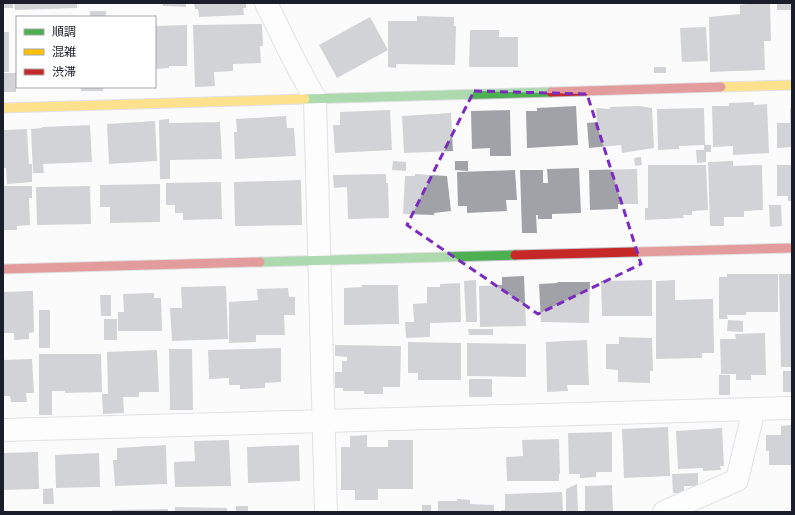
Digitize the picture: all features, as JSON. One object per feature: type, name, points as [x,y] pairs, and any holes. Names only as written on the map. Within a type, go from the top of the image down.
[{"type":"street","points":[[266,3],[315,99],[326,512]]},
{"type":"street","points":[[3,108],[792,85]]},
{"type":"street","points":[[3,269],[792,248]]},
{"type":"street","points":[[3,430],[792,408]]},
{"type":"street","points":[[664,512],[737,480],[754,409]]},
{"type":"highlighted area","points":[[474,91],[587,94],[641,264],[538,314],[407,225]]},
{"type":"building","points":[[3,3],[13,3],[13,8],[3,8]]},
{"type":"building","points":[[14,3],[77,3],[77,8],[15,10]]},
{"type":"building","points":[[163,3],[186,3],[186,7],[163,6]]},
{"type":"building","points":[[194,3],[246,3],[246,8],[243,8],[244,15],[199,17],[198,9],[195,9]]},
{"type":"building","points":[[746,3],[770,3],[771,41],[764,41],[765,70],[710,72],[709,17],[740,14],[740,5]]},
{"type":"building","points":[[777,3],[792,3],[792,10],[777,10]]},
{"type":"building","points":[[90,11],[106,11],[106,16],[90,16]]},
{"type":"building","points":[[417,16],[454,17],[454,26],[456,26],[455,65],[396,64],[396,68],[388,67],[388,21],[417,21]]},
{"type":"building","points":[[370,17],[388,50],[337,78],[319,45]]},
{"type":"building","points":[[262,24],[263,46],[260,46],[261,63],[233,64],[233,71],[214,72],[215,86],[195,87],[193,25]]},
{"type":"building","points":[[187,25],[187,66],[169,66],[169,68],[156,69],[156,26]]},
{"type":"building","points":[[706,27],[708,61],[682,62],[680,28]]},
{"type":"building","points":[[470,30],[499,30],[499,37],[518,37],[518,67],[469,67]]},
{"type":"building","points":[[3,32],[9,32],[9,72],[3,72]]},
{"type":"building","points":[[654,67],[666,67],[666,73],[654,73]]},
{"type":"building","points":[[3,73],[16,73],[16,92],[3,92]]},
{"type":"building","points":[[81,88],[103,88],[103,91],[81,91]]},
{"type":"building","points":[[754,102],[754,105],[767,104],[769,153],[733,155],[733,146],[713,147],[712,106],[729,106],[729,103]]},
{"type":"building","points":[[576,106],[578,145],[527,148],[526,111],[537,111],[537,108]]},
{"type":"building","points":[[639,106],[652,108],[654,148],[622,153],[621,145],[589,148],[587,123],[597,122],[596,108],[610,109],[610,107]]},
{"type":"building","points":[[704,108],[705,145],[711,145],[711,152],[706,152],[706,162],[697,163],[696,150],[704,150],[704,145],[679,146],[679,149],[658,150],[657,109]]},
{"type":"building","points":[[790,108],[792,108],[792,147],[777,148],[777,123],[790,123]]},
{"type":"building","points":[[390,110],[392,150],[335,153],[333,125],[340,125],[340,112]]},
{"type":"building","points":[[510,110],[511,156],[490,156],[490,148],[472,149],[471,111]]},
{"type":"building","points":[[451,113],[453,151],[404,153],[402,116]]},
{"type":"building","points":[[286,116],[287,128],[294,128],[296,156],[235,159],[234,132],[237,132],[236,119]]},
{"type":"building","points":[[169,119],[169,123],[220,122],[222,159],[170,160],[170,179],[160,179],[159,120]]},
{"type":"building","points":[[155,121],[157,161],[109,164],[107,124]]},
{"type":"building","points":[[90,125],[92,162],[43,164],[44,173],[33,173],[31,129],[42,127]]},
{"type":"building","points":[[27,129],[29,164],[32,164],[32,182],[7,184],[6,168],[3,168],[3,130]]},
{"type":"building","points":[[641,157],[642,165],[635,166],[634,158]]},
{"type":"building","points":[[393,161],[406,162],[406,171],[392,170]]},
{"type":"building","points":[[455,161],[468,161],[468,171],[455,170]]},
{"type":"building","points":[[733,161],[733,166],[762,165],[763,210],[744,211],[744,217],[724,217],[724,226],[710,226],[708,162]]},
{"type":"building","points":[[648,165],[706,165],[708,210],[692,211],[692,215],[683,215],[684,218],[645,220],[645,208],[648,208]]},
{"type":"building","points":[[777,165],[792,165],[792,201],[788,201],[788,196],[777,196]]},
{"type":"building","points":[[579,168],[581,213],[552,214],[552,219],[538,219],[538,215],[536,215],[537,233],[522,233],[520,170],[543,170],[543,183],[548,183],[547,169]]},
{"type":"building","points":[[637,169],[638,204],[618,204],[618,209],[590,210],[589,170]]},
{"type":"building","points":[[515,170],[517,200],[506,200],[507,211],[467,213],[467,206],[458,206],[457,172]]},
{"type":"building","points":[[386,174],[386,183],[388,183],[389,218],[348,219],[347,187],[334,188],[333,175]]},
{"type":"building","points":[[415,174],[447,176],[451,211],[434,213],[434,215],[403,214],[405,176],[415,176]]},
{"type":"building","points":[[301,180],[302,225],[235,226],[234,182]]},
{"type":"building","points":[[221,182],[222,219],[183,220],[183,213],[175,213],[175,205],[166,205],[166,183]]},
{"type":"building","points":[[160,184],[160,222],[110,223],[110,207],[100,207],[100,185]]},
{"type":"building","points":[[3,186],[32,186],[32,198],[29,198],[30,225],[17,226],[17,230],[3,230]]},
{"type":"building","points":[[90,186],[91,224],[37,225],[36,187]]},
{"type":"building","points":[[769,205],[781,205],[782,226],[770,227]]},
{"type":"building","points":[[727,274],[778,274],[778,312],[746,312],[746,315],[727,315],[728,319],[719,319],[719,277],[727,277]]},
{"type":"building","points":[[779,274],[792,274],[792,367],[781,367]]},
{"type":"building","points":[[524,276],[526,326],[480,327],[479,286],[502,285],[502,277]]},
{"type":"building","points":[[476,280],[477,322],[466,322],[464,281]]},
{"type":"building","points":[[652,280],[652,316],[602,316],[601,281]]},
{"type":"building","points":[[675,280],[675,300],[713,299],[714,353],[702,353],[702,358],[656,359],[656,281]]},
{"type":"building","points":[[557,282],[590,282],[589,323],[541,322],[539,284],[558,283]]},
{"type":"building","points":[[460,283],[461,322],[430,323],[430,337],[406,338],[405,322],[414,322],[413,304],[427,303],[427,287],[440,287],[440,284]]},
{"type":"building","points":[[362,285],[398,285],[399,324],[344,325],[344,288],[362,287]]},
{"type":"building","points":[[226,286],[228,339],[172,341],[170,308],[182,308],[181,287]]},
{"type":"building","points":[[288,288],[289,297],[295,297],[295,315],[284,315],[285,335],[256,335],[256,342],[229,343],[229,302],[258,300],[257,289]]},
{"type":"building","points":[[33,291],[34,332],[29,333],[29,339],[14,340],[14,333],[3,333],[3,292]]},
{"type":"building","points":[[154,293],[154,298],[161,298],[162,331],[118,331],[118,312],[124,312],[123,294]]},
{"type":"building","points":[[100,295],[111,295],[111,316],[101,316]]},
{"type":"building","points":[[39,310],[50,310],[50,348],[39,348]]},
{"type":"building","points":[[104,319],[117,319],[117,340],[104,340]]},
{"type":"building","points":[[728,320],[743,321],[743,332],[727,331]]},
{"type":"building","points":[[468,329],[493,329],[493,335],[469,335]]},
{"type":"building","points":[[765,333],[766,375],[751,375],[751,380],[736,380],[736,374],[721,374],[720,339],[736,339],[735,334]]},
{"type":"building","points":[[619,337],[652,338],[653,371],[650,371],[650,383],[618,382],[618,370],[606,369],[606,344],[619,344]]},
{"type":"building","points":[[587,340],[589,385],[567,385],[568,391],[547,392],[546,342]]},
{"type":"building","points":[[408,342],[461,343],[461,380],[418,380],[418,373],[408,373]]},
{"type":"building","points":[[467,343],[526,344],[526,377],[467,376]]},
{"type":"building","points":[[335,345],[401,346],[400,387],[383,387],[383,394],[364,394],[364,391],[343,391],[343,388],[335,388],[335,372],[342,372],[342,361],[347,361],[347,357],[335,356]]},
{"type":"building","points":[[281,348],[281,382],[265,383],[265,388],[240,389],[240,385],[229,385],[229,378],[209,379],[208,350]]},
{"type":"building","points":[[169,349],[192,349],[193,410],[170,410]]},
{"type":"building","points":[[157,350],[159,392],[139,392],[139,397],[123,397],[124,413],[103,414],[102,394],[108,394],[107,352]]},
{"type":"building","points":[[39,354],[101,354],[102,392],[65,393],[65,391],[52,391],[52,415],[39,415]]},
{"type":"building","points":[[32,359],[34,393],[26,393],[27,402],[11,402],[10,396],[3,396],[3,360]]},
{"type":"building","points":[[783,371],[792,371],[792,392],[783,392]]},
{"type":"building","points":[[719,375],[730,375],[730,395],[719,395]]},
{"type":"building","points":[[469,379],[492,379],[492,397],[469,397]]},
{"type":"building","points":[[792,425],[792,465],[769,465],[769,451],[766,451],[766,435],[781,435],[781,426]]},
{"type":"building","points":[[668,427],[670,476],[624,478],[622,429]]},
{"type":"building","points":[[722,428],[724,466],[720,466],[721,470],[703,471],[703,468],[678,469],[676,431]]},
{"type":"building","points":[[612,432],[612,472],[596,472],[596,477],[580,478],[580,474],[569,474],[568,433]]},
{"type":"building","points":[[367,435],[367,447],[388,447],[388,440],[413,440],[413,489],[378,489],[378,500],[355,500],[355,490],[341,490],[341,447],[350,447],[350,436]]},
{"type":"building","points":[[559,439],[559,481],[507,481],[506,457],[523,456],[522,440]]},
{"type":"building","points":[[229,440],[231,486],[175,487],[174,462],[195,461],[194,441]]},
{"type":"building","points":[[166,445],[167,484],[115,486],[113,460],[117,460],[117,448]]},
{"type":"building","points":[[299,445],[300,481],[248,483],[247,447]]},
{"type":"building","points":[[38,452],[39,489],[3,490],[3,453]]},
{"type":"building","points":[[99,453],[100,487],[56,488],[55,455]]},
{"type":"building","points":[[698,473],[698,486],[684,486],[684,493],[673,493],[672,474]]},
{"type":"building","points":[[577,484],[578,512],[566,512],[566,489]]},
{"type":"building","points":[[612,485],[613,512],[585,512],[585,486]]},
{"type":"building","points":[[53,488],[54,504],[43,504],[43,489]]},
{"type":"building","points":[[562,492],[563,512],[501,512],[501,510],[505,510],[505,494]]},
{"type":"building","points":[[457,499],[470,500],[470,504],[494,505],[494,512],[438,512],[438,501],[457,501]]},
{"type":"building","points":[[422,505],[431,505],[431,512],[422,512]]},
{"type":"building","points":[[236,506],[248,506],[248,512],[236,512]]},
{"type":"building","points":[[175,507],[227,508],[227,512],[175,512]]},
{"type":"building","points":[[168,509],[168,512],[112,512],[112,510]]},
{"type":"traffic: fast","points":[[305,99],[551,92]]},
{"type":"traffic: fast","points":[[260,262],[515,255]]},
{"type":"traffic: slow","points":[[721,87],[792,85]]},
{"type":"traffic: slow","points":[[3,108],[305,99]]},
{"type":"traffic: jam","points":[[551,92],[721,87]]},
{"type":"traffic: jam","points":[[515,255],[792,248]]},
{"type":"traffic: jam","points":[[3,269],[260,262]]}]
